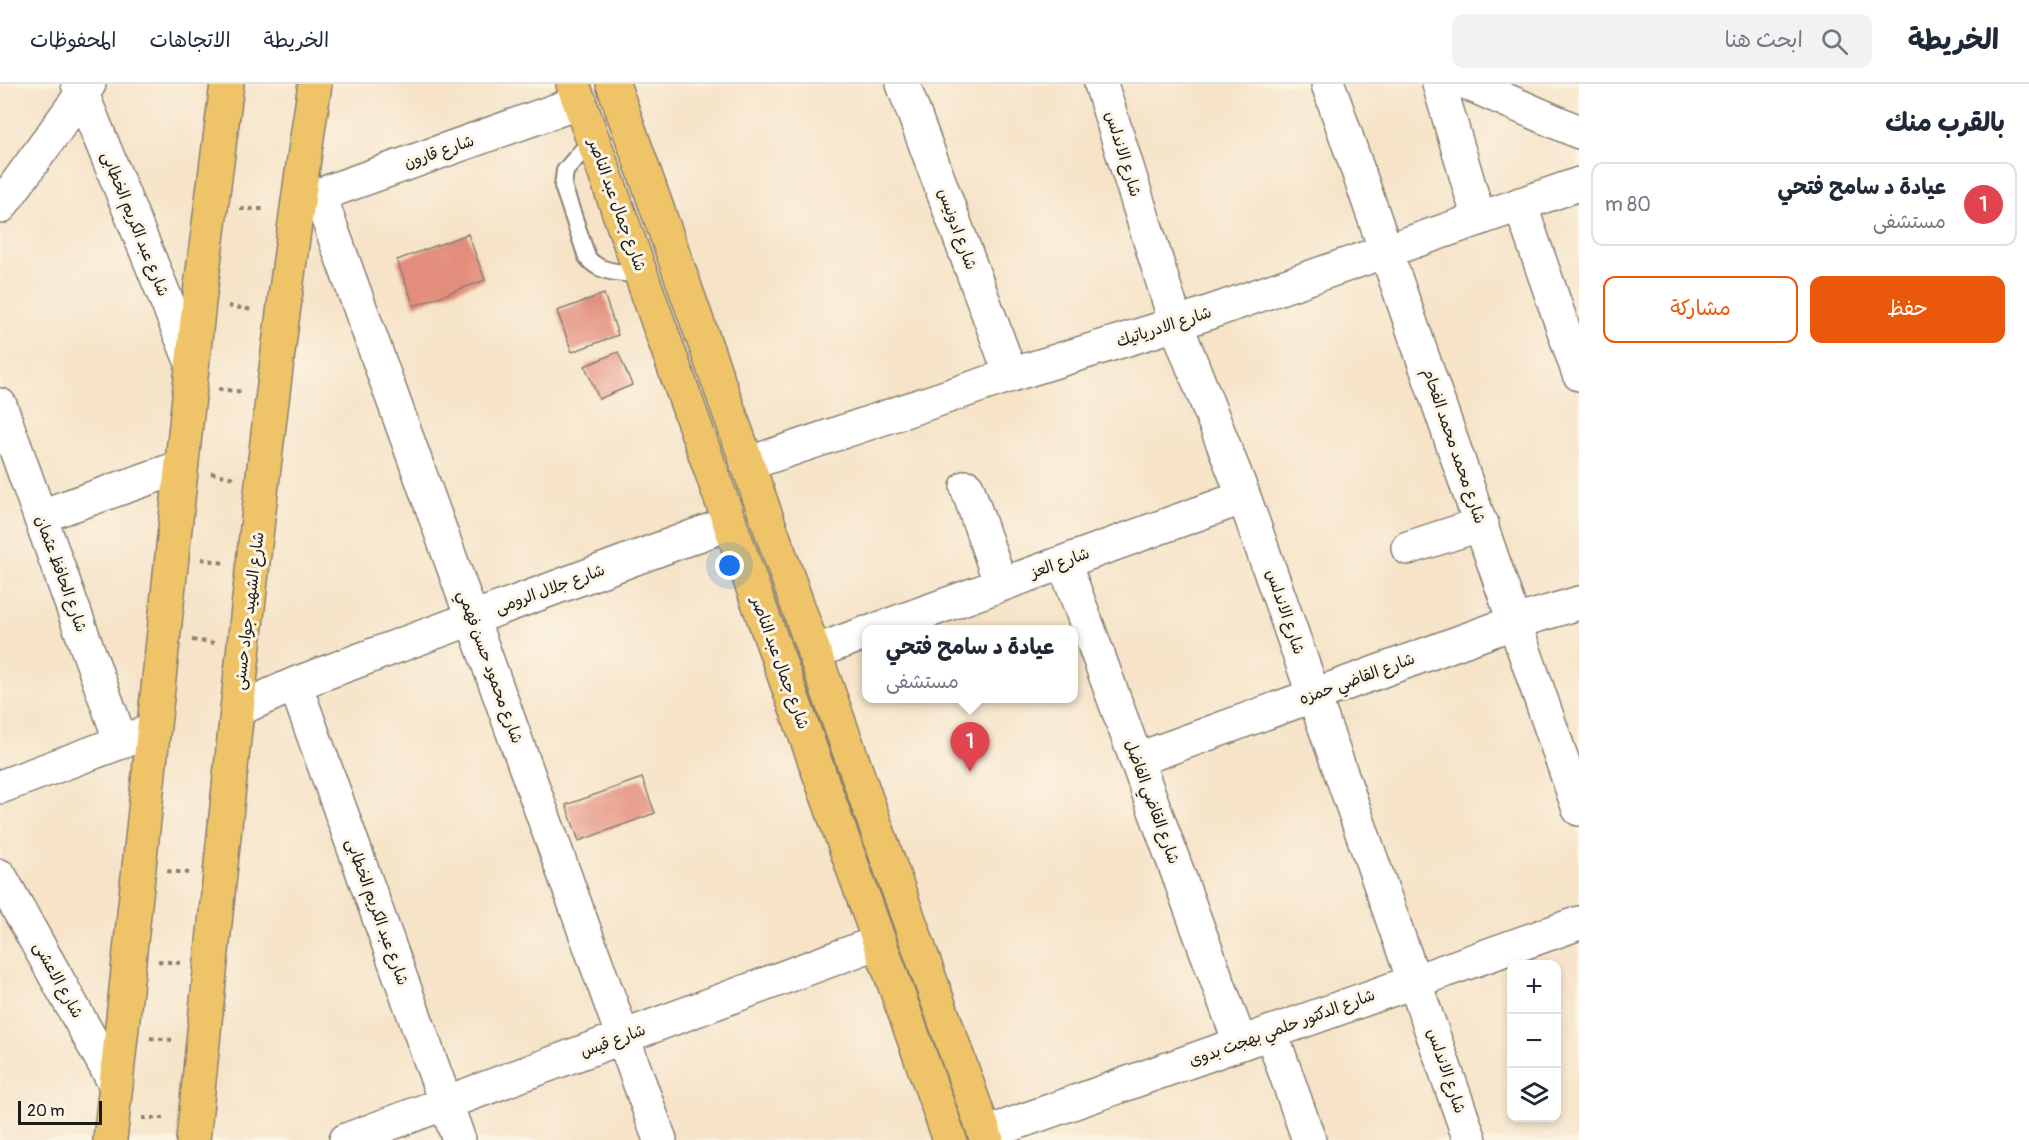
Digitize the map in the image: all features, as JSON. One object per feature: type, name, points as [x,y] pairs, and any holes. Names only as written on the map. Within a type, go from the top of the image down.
[{"type":"main road","points":[[112,1129],[191,374],[227,84]]},
{"type":"main road","name":"شارع الشهيد جواد حسنى","points":[[194,1129],[244,647],[284,314],[304,202],[315,84]]},
{"type":"main road","points":[[613,84],[986,1137]]},
{"type":"main road","name":"شارع جمال عبد الناصر","points":[[577,93],[950,1140]]},
{"type":"street","name":"شارع ادونيس","points":[[903,84],[1011,375]]},
{"type":"street","name":"شارع الاندلس","points":[[1101,84],[1176,324],[1244,497],[1470,1140]]},
{"type":"street","name":"شارع محمد محمد الفحام","points":[[1328,84],[1579,809]]},
{"type":"street","points":[[1439,84],[1479,219]]},
{"type":"street","points":[[0,207],[83,88]]},
{"type":"street","name":"شارع عبد الكريم الخطابى","points":[[83,88],[191,374]]},
{"type":"street","points":[[1488,88],[1579,132]]},
{"type":"street","name":"شارع قارون","points":[[304,202],[577,93]]},
{"type":"street","name":"شارع الادرياتيك","points":[[747,464],[1011,375],[1176,324],[1579,184]]},
{"type":"street","name":"شارع محمود حسن فهمي","points":[[304,202],[472,618],[660,1140]]},
{"type":"street","points":[[1520,204],[1579,374]]},
{"type":"street","name":"شارع الحافظ عثمان","points":[[0,405],[121,742]]},
{"type":"street","points":[[40,516],[181,467]]},
{"type":"street","points":[[967,487],[1001,585]]},
{"type":"street","name":"شارع العز","points":[[890,625],[1244,497]]},
{"type":"street","name":"شارع جلال الرومى","points":[[237,710],[295,684],[730,523]]},
{"type":"street","points":[[1408,548],[1482,524]]},
{"type":"street","name":"شارع القاضي الفاضل","points":[[1064,562],[1240,1043]]},
{"type":"street","name":"شارع القاضي حمزه","points":[[1137,760],[1515,622],[1579,603]]},
{"type":"street","points":[[814,652],[862,635]]},
{"type":"street","name":"شارع عبد الكريم الخطابى","points":[[295,684],[459,1140]]},
{"type":"street","points":[[0,787],[153,730]]},
{"type":"street","name":"شارع الاعشى","points":[[0,876],[116,1084]]},
{"type":"street","name":"شارع الدكتور حلمي بهجت بدوى","points":[[986,1137],[1240,1043],[1579,923]]},
{"type":"street","name":"شارع قيس","points":[[346,1140],[879,942]]},
{"type":"street","points":[[1271,1032],[1309,1140]]},
{"type":"lane","points":[[593,138],[565,171],[565,195],[587,257],[593,266],[601,269],[642,274]]},
{"type":"path","points":[[210,208],[304,202]]},
{"type":"path","points":[[199,302],[284,314]]},
{"type":"path","points":[[191,374],[274,395]]},
{"type":"path","points":[[181,467],[264,484]]},
{"type":"path","points":[[172,554],[254,568]]},
{"type":"path","points":[[163,636],[244,647]]},
{"type":"path","points":[[139,868],[220,876]]},
{"type":"path","points":[[129,958],[210,966]]},
{"type":"path","points":[[121,1035],[203,1042]]},
{"type":"path","points":[[112,1129],[194,1129]]},
{"type":"building","points":[[468,234],[485,280],[414,306],[397,260]]},
{"type":"building","points":[[604,294],[618,335],[572,352],[557,311]]},
{"type":"building","points":[[618,352],[632,385],[599,399],[585,366]]},
{"type":"building","points":[[642,778],[655,813],[579,841],[566,805]]},
{"type":"place","name":"عيادة د سامح فتحي","points":[[970,772]]}]
